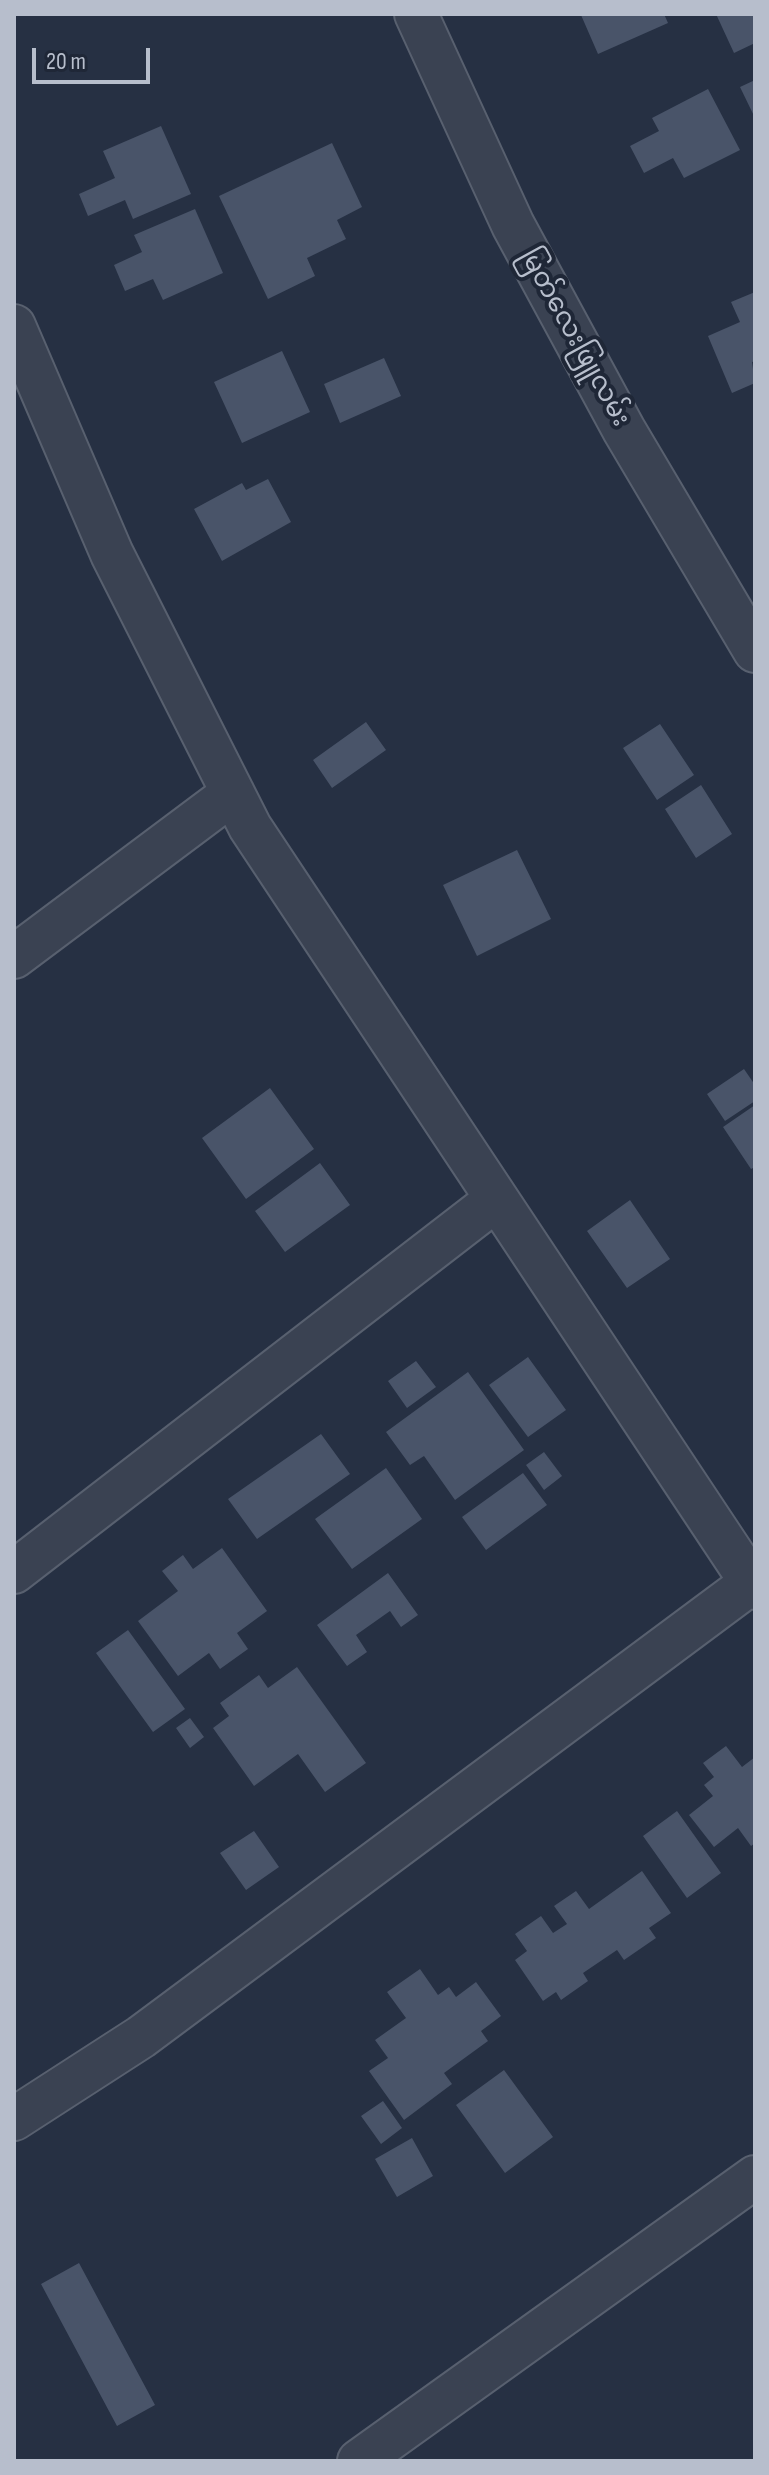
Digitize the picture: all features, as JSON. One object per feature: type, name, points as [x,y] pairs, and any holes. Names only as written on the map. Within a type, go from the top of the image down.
[{"type":"street","name":"မြတ်လေးဖြူလမ်း","points":[[416,14],[513,225],[624,430],[755,651]]},
{"type":"street","points":[[14,326],[112,554],[250,827],[753,1586],[141,2037],[14,2119]]},
{"type":"street","points":[[14,957],[233,793]]},
{"type":"street","points":[[14,1572],[497,1199]]},
{"type":"street","points":[[359,2461],[755,2177]]},
{"type":"building","points":[[664,14],[668,23],[598,54],[581,15]]},
{"type":"building","points":[[716,14],[755,14],[755,43],[734,53]]},
{"type":"building","points":[[755,80],[755,118],[740,87]]},
{"type":"building","points":[[708,89],[740,150],[684,178],[673,158],[644,173],[630,146],[659,131],[652,118]]},
{"type":"building","points":[[161,126],[191,194],[133,219],[125,200],[88,216],[79,194],[115,178],[103,151]]},
{"type":"building","points":[[332,143],[362,207],[337,220],[346,239],[307,258],[315,276],[268,299],[219,196]]},
{"type":"building","points":[[195,209],[223,273],[163,300],[153,279],[125,291],[114,265],[142,252],[134,235]]},
{"type":"building","points":[[755,292],[755,361],[752,362],[755,383],[732,393],[708,336],[740,322],[731,302]]},
{"type":"building","points":[[282,351],[310,412],[242,443],[214,382]]},
{"type":"building","points":[[384,358],[401,396],[340,423],[324,384]]},
{"type":"building","points":[[268,479],[291,522],[222,561],[194,509],[242,483],[246,490]]},
{"type":"building","points":[[366,722],[386,750],[332,788],[313,760]]},
{"type":"building","points":[[660,724],[694,775],[657,800],[623,748]]},
{"type":"building","points":[[701,785],[732,834],[696,858],[665,809]]},
{"type":"building","points":[[517,850],[551,919],[477,956],[443,885]]},
{"type":"building","points":[[744,1069],[755,1085],[755,1101],[725,1121],[707,1094]]},
{"type":"building","points":[[270,1088],[314,1149],[246,1199],[202,1138]]},
{"type":"building","points":[[755,1105],[755,1167],[751,1169],[723,1127]]},
{"type":"building","points":[[320,1163],[350,1205],[285,1252],[255,1211]]},
{"type":"building","points":[[630,1200],[670,1259],[627,1288],[587,1231]]},
{"type":"building","points":[[528,1357],[566,1410],[528,1437],[489,1385]]},
{"type":"building","points":[[416,1361],[436,1387],[407,1408],[388,1381]]},
{"type":"building","points":[[468,1372],[524,1450],[455,1500],[424,1456],[410,1465],[386,1432]]},
{"type":"building","points":[[321,1434],[350,1474],[257,1539],[228,1499]]},
{"type":"building","points":[[544,1452],[562,1476],[544,1490],[526,1465]]},
{"type":"building","points":[[386,1468],[422,1519],[352,1569],[315,1519]]},
{"type":"building","points":[[523,1473],[547,1505],[486,1550],[462,1517]]},
{"type":"building","points":[[222,1548],[267,1611],[237,1633],[248,1649],[220,1669],[209,1653],[178,1676],[138,1621],[178,1591],[162,1571],[183,1555],[193,1569]]},
{"type":"building","points":[[388,1573],[418,1615],[401,1627],[390,1611],[356,1635],[367,1652],[347,1666],[317,1625]]},
{"type":"building","points":[[128,1630],[185,1709],[153,1732],[96,1653]]},
{"type":"building","points":[[297,1667],[366,1763],[325,1792],[298,1754],[254,1786],[213,1728],[229,1716],[220,1703],[259,1675],[268,1688]]},
{"type":"building","points":[[190,1718],[204,1737],[190,1748],[176,1728]]},
{"type":"building","points":[[726,1746],[742,1767],[755,1757],[755,1843],[751,1846],[738,1828],[714,1847],[689,1815],[713,1796],[704,1785],[714,1777],[703,1763]]},
{"type":"building","points":[[677,1811],[721,1873],[687,1898],[643,1836]]},
{"type":"building","points":[[254,1831],[279,1867],[246,1890],[220,1853]]},
{"type":"building","points":[[642,1871],[671,1913],[649,1928],[656,1938],[624,1960],[617,1950],[583,1973],[588,1981],[561,2000],[556,1992],[543,2001],[515,1960],[527,1951],[515,1934],[541,1916],[553,1933],[567,1924],[554,1906],[576,1891],[589,1909]]},
{"type":"building","points":[[420,1969],[438,1995],[449,1987],[456,1997],[476,1982],[501,2016],[481,2031],[488,2041],[444,2073],[452,2084],[404,2120],[369,2071],[388,2058],[375,2040],[406,2018],[387,1992]]},
{"type":"building","points":[[504,2070],[553,2137],[505,2173],[456,2105]]},
{"type":"building","points":[[383,2101],[402,2128],[381,2144],[361,2116]]},
{"type":"building","points":[[412,2138],[433,2176],[397,2197],[375,2159]]},
{"type":"building","points":[[79,2263],[155,2405],[117,2426],[41,2284]]}]
